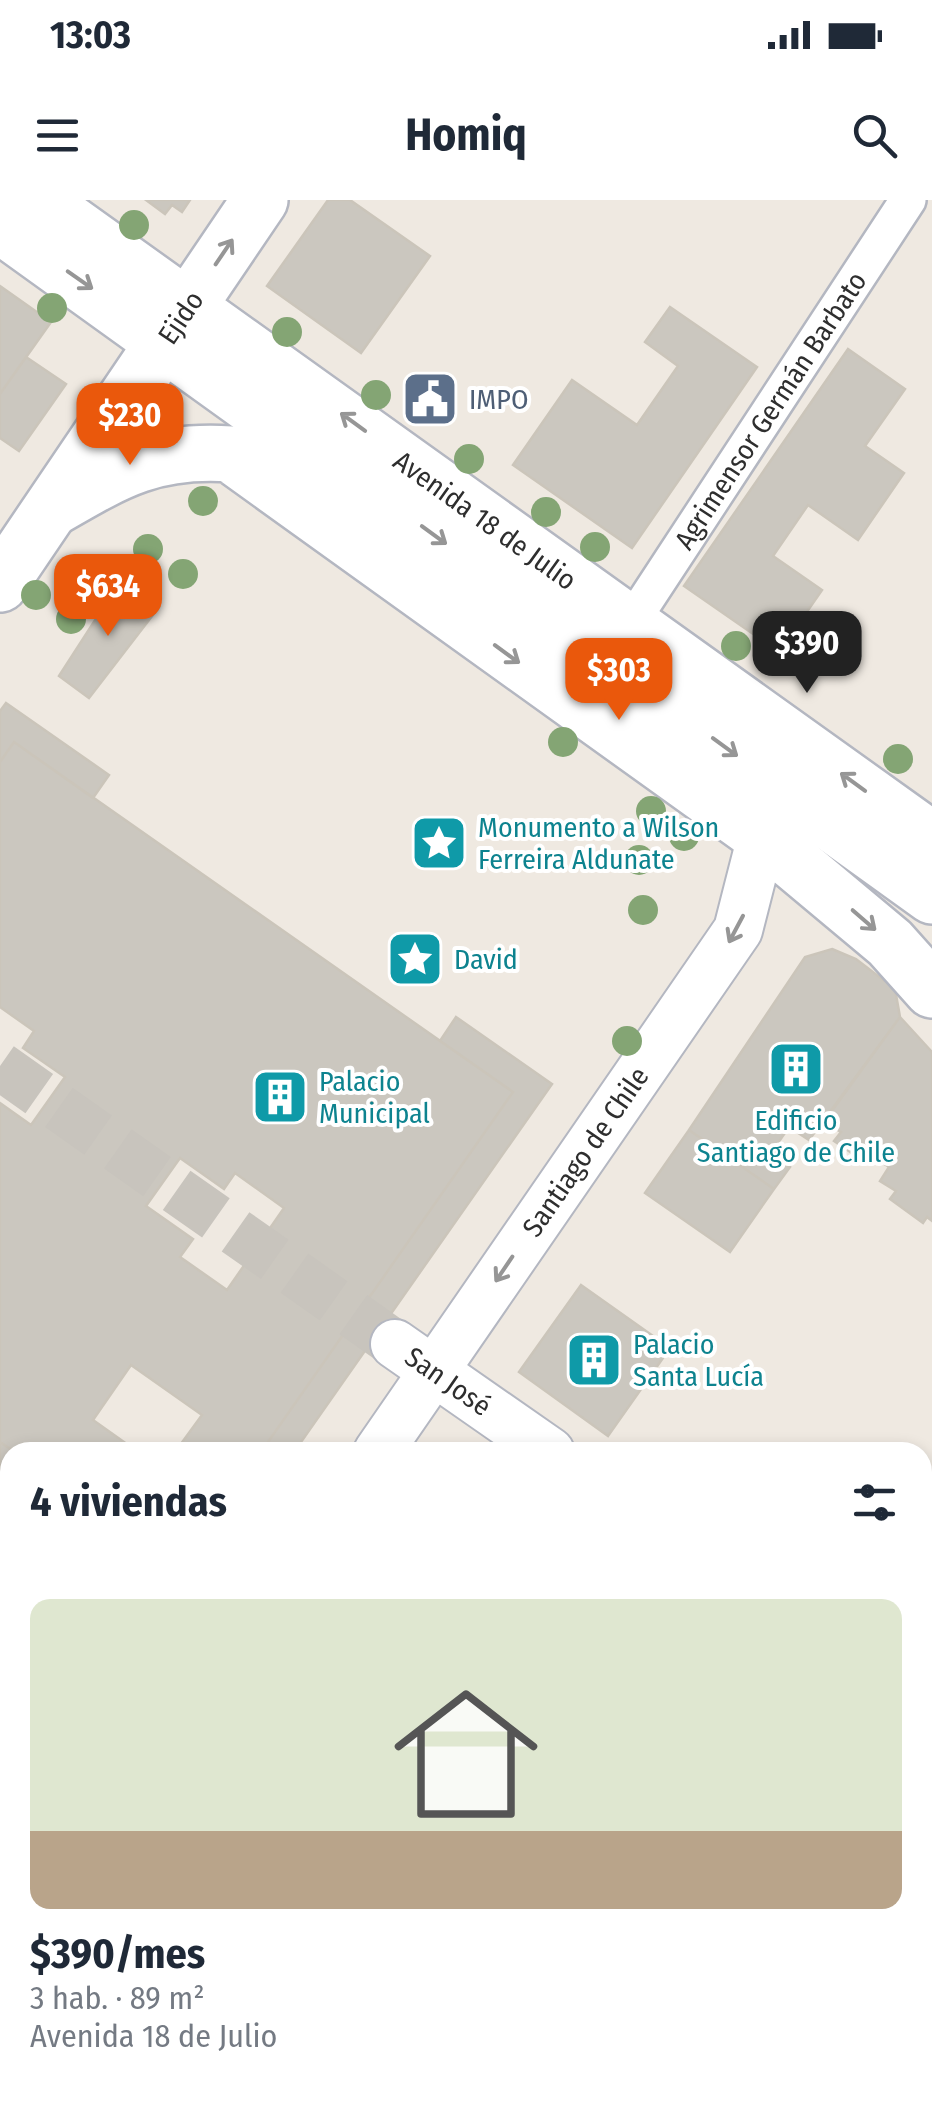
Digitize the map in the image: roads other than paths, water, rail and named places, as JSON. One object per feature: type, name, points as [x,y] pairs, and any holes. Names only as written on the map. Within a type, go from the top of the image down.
[{"type":"main road","name":"Avenida 18 de Julio","points":[[38,200],[355,478],[932,896]]},
{"type":"main road","name":"Ejido","points":[[0,584],[260,200]]},
{"type":"main road","name":"Avenida 18 de Julio","points":[[0,225],[177,322],[632,620],[932,840]]},
{"type":"main road","name":"Avenida 18 de Julio","points":[[53,508],[146,459],[176,453],[277,457],[355,478]]},
{"type":"main road","name":"Avenida 18 de Julio","points":[[230,454],[762,836],[890,943],[932,990]]},
{"type":"main road","name":"Avenida 18 de Julio","points":[[355,478],[400,576]]},
{"type":"street","name":"Agrimensor Germán Barbato","points":[[632,620],[908,200]]},
{"type":"street","name":"Santiago de Chile","points":[[385,1442],[738,930],[762,836]]},
{"type":"street","name":"San José","points":[[395,1344],[536,1442]]},
{"type":"tunnel","points":[[0,1066],[395,1344]]},
{"type":"place","name":"IMPO","points":[[430,399]]},
{"type":"place","name":"Monumento a Wilson Ferreira Aldunate","points":[[439,843]]},
{"type":"place","name":"David","points":[[415,959]]},
{"type":"place","name":"Edificio Santiago de Chile","points":[[796,1069]]},
{"type":"place","name":"Palacio Municipal","points":[[280,1097]]},
{"type":"place","name":"Palacio Santa Lucía","points":[[594,1360]]}]
